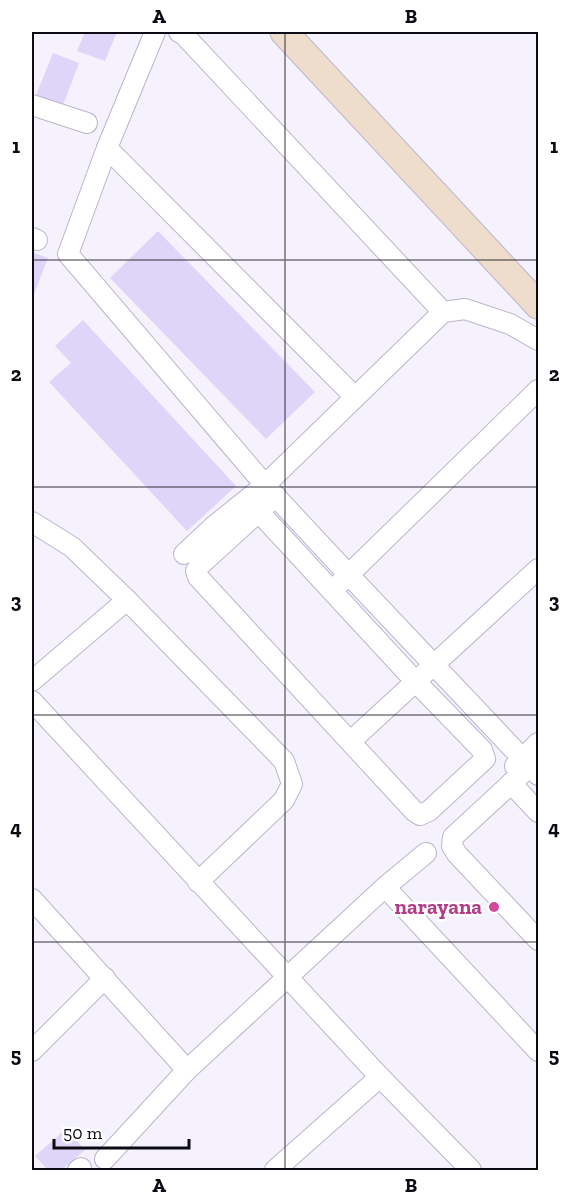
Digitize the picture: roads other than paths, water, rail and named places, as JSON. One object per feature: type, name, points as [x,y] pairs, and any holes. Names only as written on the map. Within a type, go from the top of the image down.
[{"type":"street","points":[[155,32],[107,148],[68,254],[270,490],[530,767]]},
{"type":"street","points":[[179,32],[443,312]]},
{"type":"street","points":[[284,32],[538,305]]},
{"type":"street","points":[[32,105],[87,123]]},
{"type":"street","points":[[107,148],[355,397]]},
{"type":"street","points":[[258,511],[482,750],[485,759],[429,811],[420,815],[414,811],[198,577],[196,571],[258,511],[270,490],[355,397],[443,312],[465,309],[510,324],[538,340]]},
{"type":"street","points":[[333,590],[538,390]]},
{"type":"street","points":[[184,554],[214,526],[270,490]]},
{"type":"street","points":[[32,522],[72,547],[128,600],[284,761],[292,784],[284,800],[198,882]]},
{"type":"street","points":[[351,741],[538,569]]},
{"type":"street","points":[[32,681],[128,600]]},
{"type":"street","points":[[32,701],[380,1077],[471,1170]]},
{"type":"street","points":[[538,743],[530,767],[453,837],[452,846],[538,940]]},
{"type":"street","points":[[454,822],[530,767]]},
{"type":"street","points":[[512,783],[538,812]]},
{"type":"street","points":[[105,1159],[188,1070],[385,887],[426,853]]},
{"type":"street","points":[[385,887],[538,1051]]},
{"type":"street","points":[[32,899],[188,1070]]},
{"type":"street","points":[[32,1051],[105,978]]},
{"type":"street","points":[[278,1169],[380,1077]]},
{"type":"place","name":"narayana","points":[[494,907]]}]
